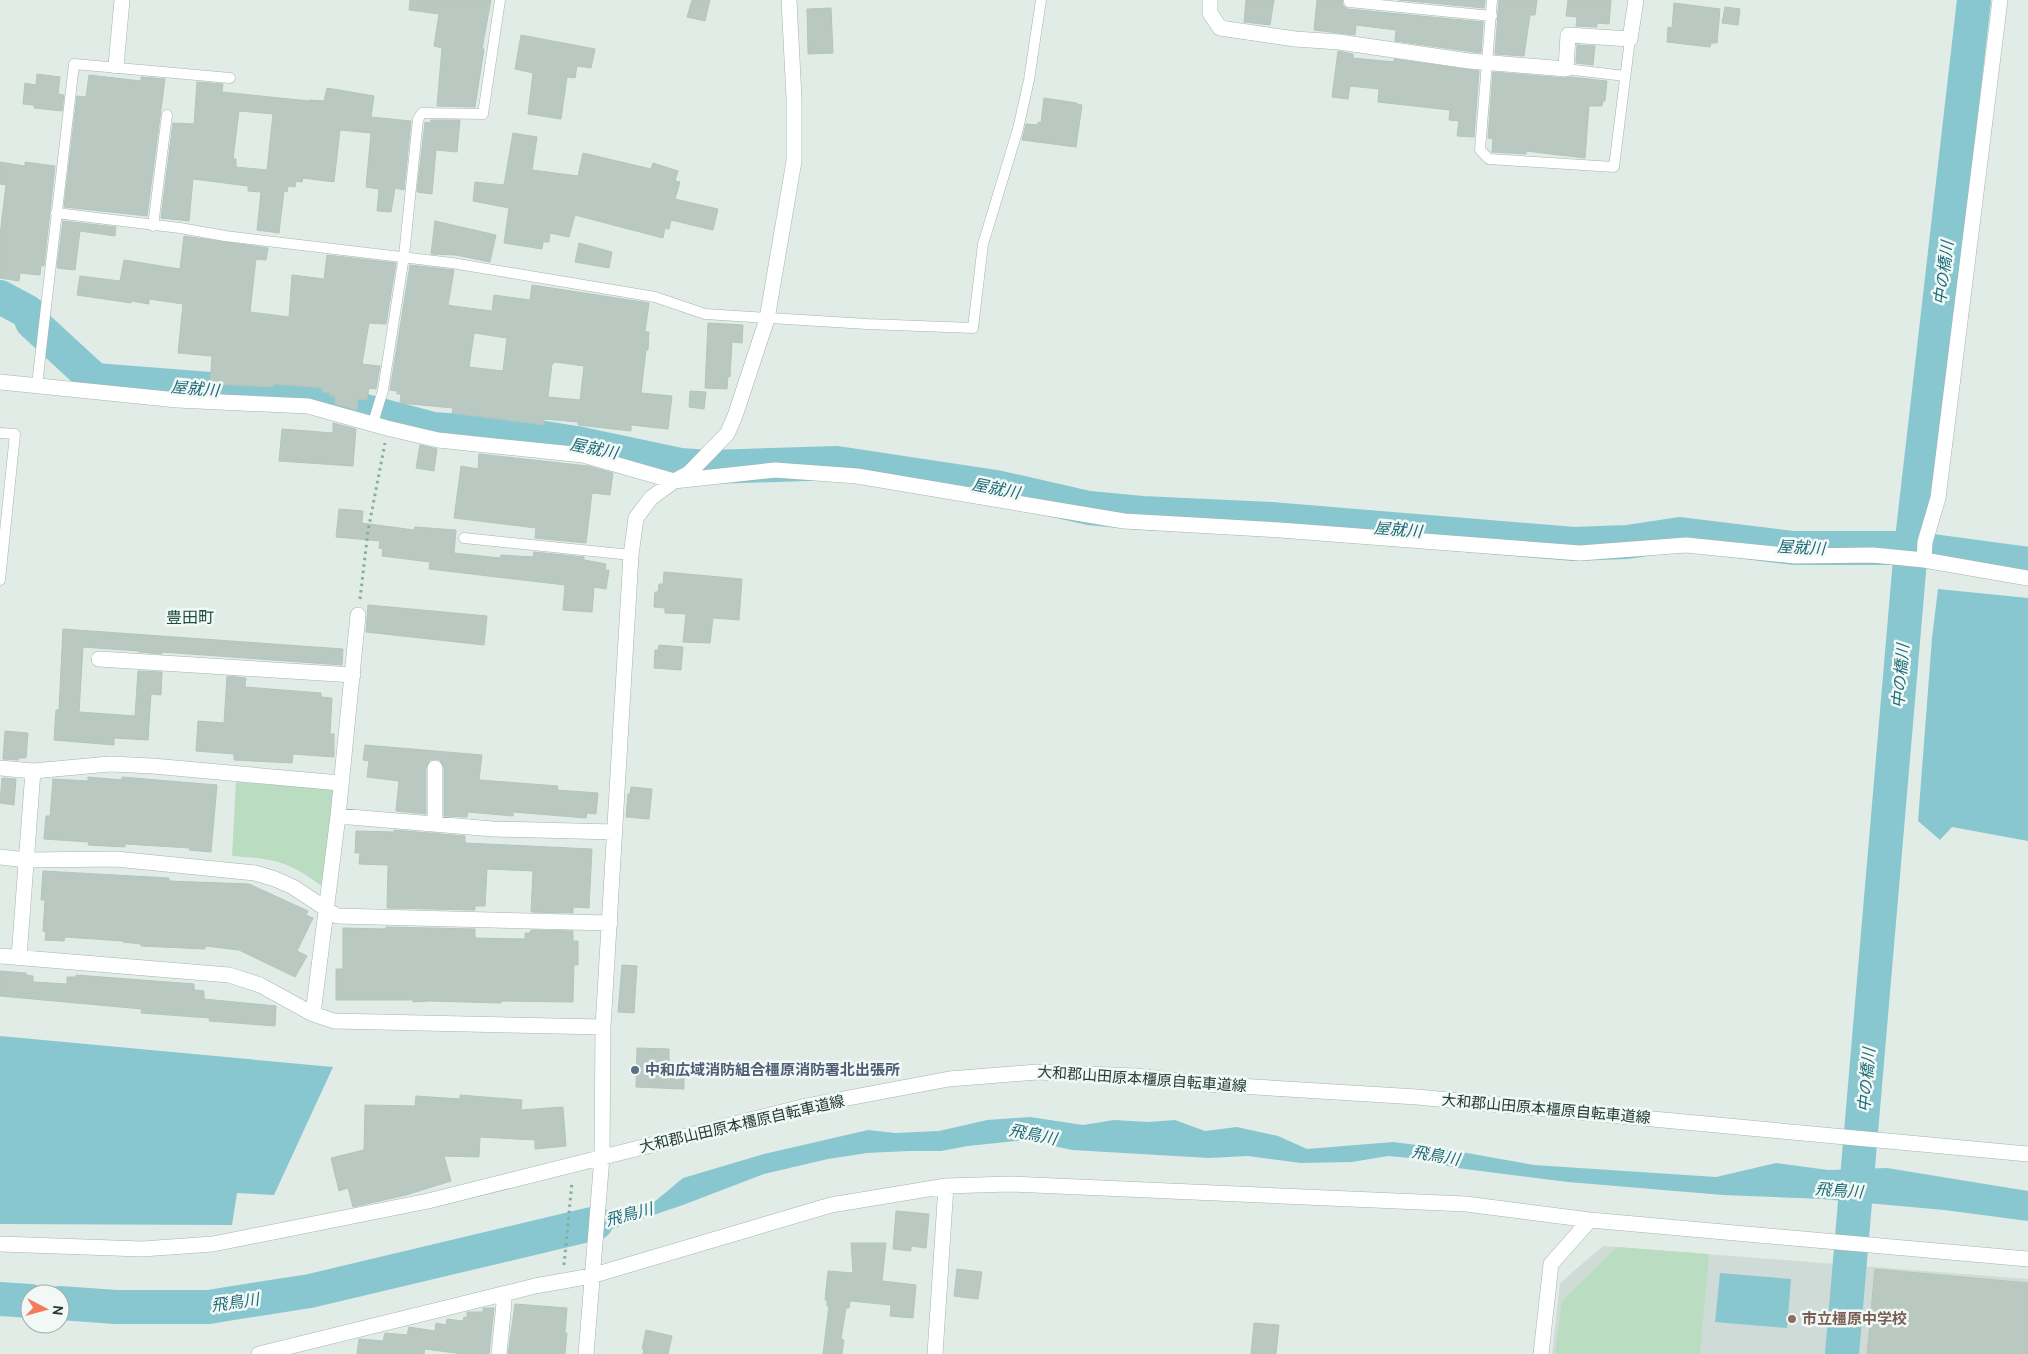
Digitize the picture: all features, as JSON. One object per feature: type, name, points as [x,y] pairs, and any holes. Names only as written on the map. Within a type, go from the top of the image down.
[{"type":"street","points":[[116,66],[122,0]]},
{"type":"street","points":[[586,1354],[602,1162],[603,1027],[614,832],[636,518],[651,498],[694,468],[727,434],[736,416],[767,319],[794,161],[794,98],[789,0]]},
{"type":"street","points":[[1210,0],[1210,13],[1220,28],[1295,39],[1339,42],[1469,61],[1566,68],[1568,34],[1630,39],[1636,0]]},
{"type":"street","points":[[1925,552],[1938,498],[2000,0]]},
{"type":"street","points":[[0,382],[177,400],[308,406],[378,419],[438,440],[583,455],[674,481],[775,470],[857,476],[1124,521],[1280,530],[1580,553],[1686,545],[1795,556],[1925,552],[2028,578]]},
{"type":"street","points":[[313,1014],[338,816],[358,615]]},
{"type":"street","points":[[99,659],[353,675]]},
{"type":"street","points":[[0,768],[33,771],[110,764],[154,766],[340,783]]},
{"type":"street","points":[[434,825],[435,768]]},
{"type":"street","points":[[19,958],[33,771]]},
{"type":"street","points":[[338,816],[493,829],[614,832]]},
{"type":"street","points":[[0,857],[26,860],[116,859],[255,873],[274,878],[294,887],[337,916],[610,923]]},
{"type":"street","points":[[0,956],[229,975],[247,980],[277,993],[313,1014],[334,1021],[603,1027]]},
{"type":"street","name":"大和郡山田原本橿原自転車道線","points":[[0,1244],[142,1249],[213,1244],[428,1201],[602,1162],[816,1104],[949,1079],[1037,1072],[1135,1076],[1205,1084],[1417,1097],[2028,1154]]},
{"type":"street","points":[[259,1354],[535,1286],[830,1205],[946,1186],[1010,1184],[1466,1204],[1590,1220],[2028,1259]]},
{"type":"street","points":[[935,1354],[946,1186]]},
{"type":"street","points":[[1541,1354],[1551,1264],[1590,1220]]},
{"type":"street","points":[[499,1354],[504,1304]]},
{"type":"lane","points":[[378,419],[404,256],[418,119],[422,113],[483,114],[500,0]]},
{"type":"lane","points":[[56,213],[404,256],[655,297],[705,314],[767,319],[974,328],[983,244],[1018,129],[1029,80],[1041,0]]},
{"type":"lane","points":[[1349,0],[1349,2],[1492,16]]},
{"type":"lane","points":[[1492,0],[1480,150],[1489,159],[1614,167],[1630,39]]},
{"type":"lane","points":[[37,385],[74,64],[116,66],[230,78]]},
{"type":"lane","points":[[1566,68],[1625,76]]},
{"type":"lane","points":[[153,226],[167,115]]},
{"type":"lane","points":[[0,433],[15,434],[0,580]]},
{"type":"lane","points":[[464,538],[632,555]]},
{"type":"path","points":[[358,615],[378,419]]},
{"type":"path","points":[[564,1269],[573,1173]]},
{"type":"shaded area","name":"市立橿原中学校","points":[[1603,1246],[2028,1279],[2028,1354],[1552,1354],[1560,1283]]},
{"type":"green space","points":[[236,782],[334,789],[323,887],[311,878],[280,863],[259,858],[232,856]]},
{"type":"green space","points":[[1617,1247],[1709,1254],[1700,1353],[1703,1354],[1555,1354],[1562,1301]]},
{"type":"water","points":[[1938,589],[2028,598],[2028,841],[1952,827],[1940,840],[1918,821],[1932,638]]},
{"type":"water","points":[[0,1036],[333,1067],[274,1195],[237,1193],[232,1225],[0,1224]]},
{"type":"water","points":[[1030,1117],[1083,1125],[1114,1120],[1148,1122],[1175,1120],[1205,1131],[1237,1127],[1278,1136],[1307,1149],[1393,1142],[1433,1147],[1534,1165],[1716,1177],[1776,1163],[1828,1170],[1887,1168],[2028,1191],[2028,1221],[1944,1210],[1822,1199],[1723,1195],[1568,1182],[1457,1168],[1410,1158],[1388,1156],[1352,1162],[1301,1163],[1248,1156],[1209,1158],[1072,1150],[1026,1140],[941,1151],[867,1153],[828,1159],[764,1174],[683,1205],[609,1230],[561,1239],[542,1226],[561,1224],[613,1209],[653,1203],[683,1178],[764,1154],[868,1130],[895,1133],[939,1131],[987,1120]]},
{"type":"water","points":[[1720,1273],[1791,1279],[1787,1328],[1715,1322]]},
{"type":"building","points":[[410,0],[491,0],[482,49],[484,49],[475,107],[437,106],[442,48],[434,46],[439,14],[409,10]]},
{"type":"building","points":[[692,0],[710,0],[705,21],[687,17]]},
{"type":"building","points":[[1246,0],[1274,0],[1270,25],[1244,22]]},
{"type":"building","points":[[1317,0],[1342,0],[1343,6],[1348,9],[1483,22],[1481,53],[1395,41],[1396,30],[1356,25],[1355,35],[1314,30]]},
{"type":"building","points":[[1399,0],[1485,0],[1484,8]]},
{"type":"building","points":[[1499,0],[1537,0],[1535,15],[1530,15],[1524,56],[1495,54]]},
{"type":"building","points":[[1568,0],[1611,0],[1609,24],[1597,23],[1597,27],[1576,26],[1577,17],[1566,16]]},
{"type":"building","points":[[1674,3],[1720,9],[1717,43],[1711,43],[1710,47],[1667,42],[1668,27],[1672,28]]},
{"type":"building","points":[[1725,7],[1740,9],[1738,25],[1722,23]]},
{"type":"building","points":[[831,8],[833,53],[808,54],[807,9]]},
{"type":"building","points":[[521,35],[595,49],[591,68],[577,66],[575,78],[567,77],[561,119],[528,114],[533,73],[515,69]]},
{"type":"building","points":[[1577,45],[1595,46],[1593,65],[1576,63]]},
{"type":"building","points":[[1338,51],[1353,54],[1353,58],[1394,62],[1394,59],[1479,71],[1474,137],[1457,136],[1459,121],[1449,120],[1450,110],[1378,102],[1379,89],[1350,86],[1348,99],[1332,97]]},
{"type":"building","points":[[1493,72],[1607,81],[1605,101],[1603,101],[1602,106],[1589,106],[1585,158],[1526,151],[1526,154],[1492,152],[1493,139],[1488,138]]},
{"type":"building","points":[[37,74],[60,77],[58,94],[64,95],[62,111],[34,108],[34,105],[23,104],[25,83],[36,85]]},
{"type":"building","points":[[89,75],[141,81],[141,77],[165,79],[147,216],[64,207],[77,96],[86,97]]},
{"type":"building","points":[[197,82],[223,84],[222,92],[309,101],[324,101],[327,88],[374,96],[371,117],[411,121],[404,190],[395,188],[391,212],[377,211],[379,189],[366,187],[371,133],[340,130],[334,182],[303,178],[302,182],[296,181],[295,187],[288,186],[287,192],[284,191],[279,233],[257,230],[261,192],[248,191],[248,186],[193,179],[189,221],[161,218],[173,123],[194,124]],"holes":[[[239,111],[273,114],[267,170],[236,167],[236,159],[233,159]]]},
{"type":"building","points":[[1044,98],[1082,105],[1076,147],[1022,140],[1026,124],[1038,125],[1038,122],[1041,123]]},
{"type":"building","points":[[431,120],[460,120],[457,152],[436,150],[432,194],[417,192],[425,122],[430,123]]},
{"type":"building","points":[[513,133],[537,137],[532,170],[578,176],[583,153],[651,169],[653,163],[678,171],[675,181],[680,182],[675,199],[718,209],[713,230],[671,220],[669,229],[665,228],[663,238],[575,215],[569,237],[550,233],[549,242],[543,242],[542,249],[504,243],[509,208],[473,201],[475,182],[504,185]]},
{"type":"building","points":[[0,162],[25,166],[25,162],[55,166],[44,266],[41,265],[40,275],[20,273],[19,281],[0,278],[0,235],[6,185],[0,184]]},
{"type":"building","points":[[63,221],[116,227],[115,236],[80,231],[75,270],[57,268]]},
{"type":"building","points":[[435,221],[496,235],[490,262],[456,255],[431,254]]},
{"type":"building","points":[[184,236],[268,248],[266,260],[256,259],[250,312],[289,317],[292,275],[324,279],[327,255],[396,263],[386,324],[369,323],[362,364],[380,366],[376,389],[369,388],[367,400],[358,399],[357,410],[335,404],[335,396],[330,396],[331,393],[322,392],[322,388],[273,384],[273,387],[210,384],[212,356],[178,353],[183,304],[149,299],[149,304],[131,301],[131,303],[77,295],[80,276],[120,281],[124,260],[180,269]]},
{"type":"building","points":[[579,243],[612,252],[609,268],[575,262]]},
{"type":"building","points":[[410,265],[454,270],[448,305],[453,306],[492,311],[494,295],[530,300],[532,285],[649,303],[645,332],[649,332],[648,350],[646,350],[641,393],[672,396],[668,429],[631,425],[631,431],[578,425],[578,422],[544,419],[544,425],[452,413],[453,408],[400,403],[401,394],[390,390]],"holes":[[[474,333],[507,338],[503,371],[469,367]],[[555,362],[584,366],[580,400],[548,397],[552,364]]]},
{"type":"building","points":[[708,323],[743,325],[742,343],[732,342],[730,377],[728,376],[727,389],[705,388]]},
{"type":"building","points":[[690,391],[706,392],[704,409],[689,407]]},
{"type":"building","points":[[333,423],[356,429],[353,466],[279,461],[282,429],[333,433]]},
{"type":"building","points":[[420,445],[437,449],[434,471],[416,468]]},
{"type":"building","points":[[479,454],[588,466],[613,473],[610,495],[592,493],[586,543],[535,538],[536,528],[454,518],[461,466],[478,469]]},
{"type":"building","points":[[339,509],[363,511],[362,523],[414,530],[415,527],[456,530],[454,553],[500,558],[501,555],[533,557],[534,552],[584,557],[584,560],[606,564],[605,570],[609,570],[606,589],[594,587],[592,612],[563,610],[565,585],[429,569],[430,562],[382,556],[383,549],[379,548],[380,541],[336,537]]},
{"type":"building","points":[[664,572],[742,579],[739,620],[713,618],[710,643],[683,642],[686,614],[665,613],[665,608],[654,607],[655,592],[658,592],[659,584],[663,584]]},
{"type":"building","points":[[368,605],[487,616],[484,645],[366,632]]},
{"type":"building","points":[[63,629],[343,649],[342,665],[162,652],[162,654],[83,647],[79,712],[135,716],[138,671],[162,672],[161,695],[151,694],[148,740],[114,738],[114,745],[54,740],[56,710],[59,710]]},
{"type":"building","points":[[659,645],[683,647],[681,670],[654,668],[655,650],[658,650]]},
{"type":"building","points":[[227,676],[246,678],[245,687],[321,693],[321,697],[332,698],[330,734],[334,734],[334,757],[293,754],[292,763],[234,760],[234,754],[196,751],[198,721],[224,723]]},
{"type":"building","points":[[5,731],[28,733],[26,758],[19,758],[18,760],[3,759]]},
{"type":"building","points":[[365,745],[482,755],[479,780],[558,786],[557,790],[598,793],[596,814],[587,813],[586,818],[513,812],[513,816],[468,812],[467,817],[444,816],[444,768],[440,760],[435,759],[430,760],[426,768],[426,814],[396,811],[399,781],[367,777],[369,761],[363,760]]},
{"type":"building","points":[[88,777],[122,780],[122,777],[217,785],[211,852],[189,850],[190,848],[125,844],[125,847],[88,845],[89,842],[44,839],[46,816],[50,816],[53,779],[88,781]]},
{"type":"building","points":[[2,778],[16,779],[14,805],[0,803]]},
{"type":"building","points":[[631,787],[652,789],[649,819],[626,817],[628,794],[630,794]]},
{"type":"building","points":[[394,830],[465,836],[465,843],[592,849],[589,908],[573,907],[573,913],[531,912],[533,871],[487,869],[485,906],[475,906],[475,910],[387,908],[388,865],[359,864],[360,853],[355,853],[356,831],[394,832]]},
{"type":"building","points":[[43,871],[169,878],[169,881],[249,884],[308,911],[306,915],[313,918],[297,951],[307,956],[295,977],[239,950],[205,946],[205,949],[141,946],[141,944],[123,941],[65,937],[64,941],[45,940],[46,932],[43,931],[45,900],[41,900]]},
{"type":"building","points":[[386,927],[475,929],[475,938],[525,939],[525,933],[530,933],[531,930],[573,931],[573,941],[578,941],[578,965],[574,965],[573,1002],[501,1001],[501,1003],[336,1000],[336,969],[343,969],[343,928],[386,929]]},
{"type":"building","points":[[622,965],[637,966],[634,1013],[618,1012]]},
{"type":"building","points":[[0,971],[26,973],[26,975],[33,976],[33,982],[67,984],[67,977],[76,977],[76,975],[194,984],[194,990],[204,991],[204,999],[276,1006],[275,1026],[209,1021],[210,1018],[141,1013],[142,1009],[0,996]]},
{"type":"building","points":[[637,1048],[669,1049],[669,1064],[684,1064],[684,1089],[636,1087]]},
{"type":"building","points":[[460,1095],[522,1100],[521,1110],[563,1107],[566,1146],[535,1149],[535,1140],[480,1137],[479,1157],[444,1156],[451,1181],[406,1195],[353,1207],[348,1188],[339,1191],[331,1158],[364,1150],[365,1105],[415,1106],[416,1096],[460,1099]]},
{"type":"building","points":[[896,1211],[929,1214],[926,1248],[911,1246],[911,1251],[893,1249]]},
{"type":"building","points":[[851,1243],[886,1243],[882,1281],[916,1285],[913,1318],[890,1316],[891,1305],[850,1301],[849,1308],[846,1308],[841,1339],[844,1340],[842,1354],[823,1354],[829,1306],[827,1306],[827,1300],[825,1300],[828,1271],[853,1273]]},
{"type":"building","points":[[957,1269],[982,1272],[978,1299],[954,1296]]},
{"type":"building","points":[[1875,1269],[2028,1283],[2028,1354],[1867,1354]]},
{"type":"building","points":[[515,1304],[567,1308],[565,1354],[508,1354]]},
{"type":"building","points":[[483,1308],[494,1308],[489,1354],[463,1354],[425,1349],[424,1354],[357,1354],[359,1339],[383,1341],[385,1333],[407,1335],[409,1327],[435,1331],[436,1323],[446,1325],[447,1319],[463,1321],[464,1317],[467,1318],[467,1312],[483,1312]]},
{"type":"building","points":[[1254,1323],[1279,1325],[1276,1354],[1251,1354]]},
{"type":"building","points":[[646,1330],[672,1336],[668,1354],[643,1354],[644,1349],[642,1349]]},
{"type":"waterway","name":"中の橋川","points":[[1842,1354],[1911,548],[1974,0]]},
{"type":"waterway","name":"屋就川","points":[[0,297],[28,312],[32,322],[95,380],[312,397],[433,429],[532,436],[576,443],[680,465],[711,467],[837,463],[996,487],[1089,508],[1142,513],[1271,519],[1574,544],[1627,542],[1680,534],[1794,548],[1911,548],[2028,564]]},
{"type":"waterway","name":"飛鳥川","points":[[70,1304],[116,1307],[209,1307],[310,1291],[596,1223]]},
{"type":"waterway","name":"飛鳥川","points":[[0,1299],[20,1300]]},
{"type":"place","name":"中和広域消防組合橿原消防署北出張所","points":[[635,1070]]},
{"type":"place","name":"市立橿原中学校","points":[[1792,1319]]},
{"type":"district","name":"豊田町","points":[[190,617]]}]
